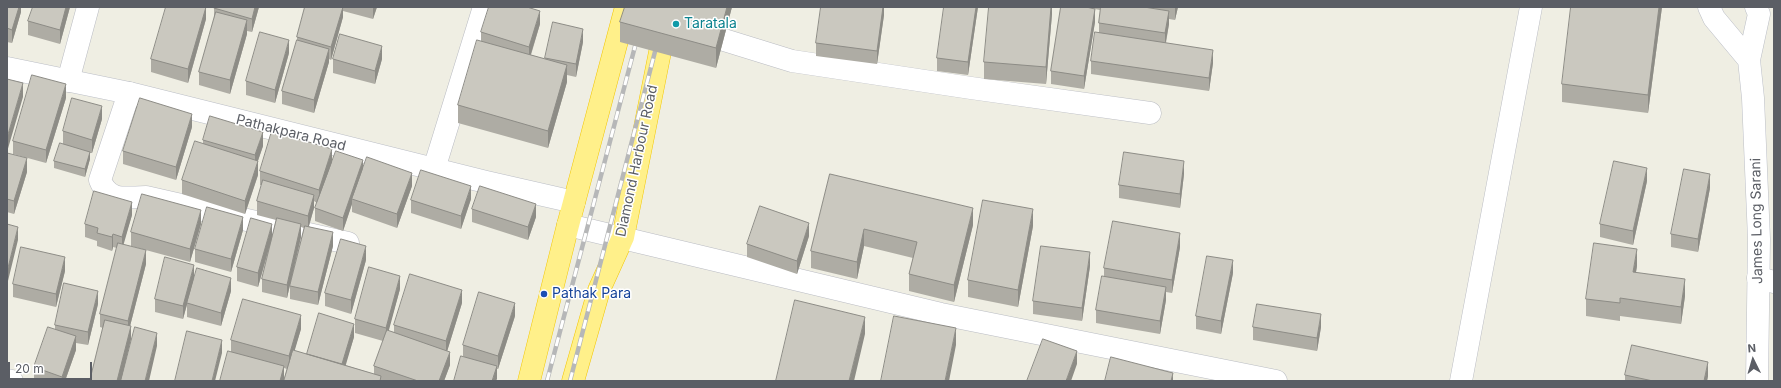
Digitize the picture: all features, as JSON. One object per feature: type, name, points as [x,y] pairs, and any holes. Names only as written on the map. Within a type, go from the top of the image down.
[{"type":"highway","points":[[529,381],[568,225],[626,7]]},
{"type":"highway","name":"Diamond Harbour Road","points":[[573,381],[599,290],[623,237],[667,14]]},
{"type":"street","points":[[68,81],[88,7]]},
{"type":"street","points":[[434,169],[484,7]]},
{"type":"street","points":[[1461,381],[1531,7]]},
{"type":"street","points":[[1709,7],[1714,18],[1749,60]]},
{"type":"street","name":"James Long Sarani","points":[[1756,7],[1759,14],[1749,60],[1753,98],[1759,239],[1766,280],[1757,381]]},
{"type":"street","points":[[667,14],[792,60],[971,88],[1150,113]]},
{"type":"street","name":"Pathakpara Road","points":[[7,68],[129,93],[434,169],[574,202]]},
{"type":"street","points":[[129,93],[100,180],[104,190],[114,197],[146,196],[348,243]]},
{"type":"street","points":[[568,225],[623,237],[843,292],[941,314],[1276,381]]},
{"type":"street","points":[[7,380],[12,381]]},
{"type":"building","points":[[7,7],[19,7],[12,30],[7,28]]},
{"type":"building","points":[[33,7],[66,7],[60,30],[28,21]]},
{"type":"building","points":[[166,7],[206,7],[188,69],[151,59]]},
{"type":"building","points":[[214,7],[255,7],[252,19]]},
{"type":"building","points":[[305,7],[343,7],[331,47],[297,37]]},
{"type":"building","points":[[489,7],[527,7],[540,11],[529,47],[481,32]]},
{"type":"building","points":[[625,7],[727,7],[716,48],[620,22]]},
{"type":"building","points":[[821,7],[883,7],[877,51],[816,43]]},
{"type":"building","points":[[944,7],[976,7],[968,62],[937,58]]},
{"type":"building","points":[[989,7],[1051,7],[1046,67],[984,62]]},
{"type":"building","points":[[1061,7],[1086,7],[1095,9],[1084,76],[1051,71]]},
{"type":"building","points":[[1101,7],[1144,7],[1169,11],[1165,33],[1099,23]]},
{"type":"building","points":[[1571,7],[1659,7],[1648,95],[1562,84]]},
{"type":"building","points":[[216,12],[247,20],[230,80],[199,72]]},
{"type":"building","points":[[553,22],[583,29],[576,64],[545,58]]},
{"type":"building","points":[[260,32],[289,40],[275,90],[246,81]]},
{"type":"building","points":[[1095,32],[1213,50],[1209,78],[1091,61]]},
{"type":"building","points":[[340,34],[382,46],[375,71],[333,59]]},
{"type":"building","points":[[297,40],[329,49],[314,100],[282,91]]},
{"type":"building","points":[[477,40],[567,65],[548,131],[458,105]]},
{"type":"building","points":[[32,75],[66,84],[46,150],[13,141]]},
{"type":"building","points":[[7,79],[23,83],[7,138]]},
{"type":"building","points":[[72,98],[102,106],[92,140],[63,131]]},
{"type":"building","points":[[140,98],[192,114],[176,167],[123,151]]},
{"type":"building","points":[[210,116],[263,132],[255,155],[203,140]]},
{"type":"building","points":[[272,131],[332,149],[319,190],[260,171]]},
{"type":"building","points":[[195,141],[258,161],[245,201],[182,180]]},
{"type":"building","points":[[60,143],[90,152],[85,169],[54,161]]},
{"type":"building","points":[[336,151],[363,160],[343,218],[315,208]]},
{"type":"building","points":[[1124,152],[1184,161],[1180,194],[1119,185]]},
{"type":"building","points":[[7,153],[27,158],[14,201],[7,199]]},
{"type":"building","points":[[367,157],[412,173],[397,214],[352,199]]},
{"type":"building","points":[[1614,161],[1647,168],[1633,231],[1600,224]]},
{"type":"building","points":[[1684,169],[1710,174],[1698,239],[1671,234]]},
{"type":"building","points":[[421,170],[471,186],[461,216],[411,200]]},
{"type":"building","points":[[830,174],[973,208],[954,285],[909,274],[917,242],[864,229],[857,262],[811,251]]},
{"type":"building","points":[[263,180],[314,195],[308,216],[257,201]]},
{"type":"building","points":[[480,186],[536,204],[528,227],[472,209]]},
{"type":"building","points":[[94,191],[132,202],[122,237],[113,234],[112,237],[97,233],[98,228],[85,224]]},
{"type":"building","points":[[142,194],[201,210],[190,249],[131,232]]},
{"type":"building","points":[[983,200],[1033,209],[1018,290],[968,280]]},
{"type":"building","points":[[760,206],[809,223],[797,261],[747,244]]},
{"type":"building","points":[[207,207],[243,217],[231,259],[195,249]]},
{"type":"building","points":[[251,218],[272,224],[258,273],[237,267]]},
{"type":"building","points":[[277,218],[301,224],[287,285],[262,279]]},
{"type":"building","points":[[1113,221],[1180,233],[1172,280],[1104,268]]},
{"type":"building","points":[[7,224],[18,227],[7,272]]},
{"type":"building","points":[[305,226],[333,232],[318,292],[290,286]]},
{"type":"building","points":[[341,239],[366,246],[351,300],[325,293]]},
{"type":"building","points":[[118,243],[146,250],[128,321],[100,314]]},
{"type":"building","points":[[1594,243],[1637,249],[1633,272],[1685,279],[1681,307],[1620,298],[1620,303],[1586,299]]},
{"type":"building","points":[[1041,246],[1090,252],[1082,308],[1033,301]]},
{"type":"building","points":[[21,247],[65,257],[56,294],[13,284]]},
{"type":"building","points":[[1207,256],[1233,260],[1221,321],[1196,316]]},
{"type":"building","points":[[165,257],[194,265],[183,306],[155,299]]},
{"type":"building","points":[[369,267],[400,276],[386,328],[355,319]]},
{"type":"building","points":[[197,268],[231,278],[221,313],[187,303]]},
{"type":"building","points":[[410,274],[462,290],[446,341],[394,325]]},
{"type":"building","points":[[1102,276],[1166,287],[1160,321],[1096,310]]},
{"type":"building","points":[[64,283],[98,291],[88,332],[55,325]]},
{"type":"building","points":[[479,292],[515,303],[498,356],[463,345]]},
{"type":"building","points":[[243,299],[301,315],[289,356],[231,340]]},
{"type":"building","points":[[795,300],[865,317],[849,381],[776,381]]},
{"type":"building","points":[[1257,304],[1321,314],[1317,338],[1253,327]]},
{"type":"building","points":[[319,313],[354,324],[342,364],[307,354]]},
{"type":"building","points":[[894,316],[956,328],[945,381],[881,381]]},
{"type":"building","points":[[105,320],[131,326],[117,381],[90,381]]},
{"type":"building","points":[[48,327],[76,336],[62,377],[34,367]]},
{"type":"building","points":[[135,327],[157,333],[145,381],[121,381]]},
{"type":"building","points":[[387,330],[450,352],[439,381],[418,381],[374,366]]},
{"type":"building","points":[[187,331],[222,340],[212,381],[175,381]]},
{"type":"building","points":[[1043,339],[1077,351],[1066,381],[1027,381]]},
{"type":"building","points":[[1632,345],[1708,362],[1704,381],[1653,381],[1625,375]]},
{"type":"building","points":[[293,350],[381,376],[380,381],[284,381]]},
{"type":"building","points":[[228,351],[284,366],[280,381],[220,381]]},
{"type":"building","points":[[461,356],[497,366],[492,381],[454,381]]},
{"type":"building","points":[[1111,357],[1173,373],[1171,381],[1105,381]]},
{"type":"railway","points":[[547,381],[638,35]]},
{"type":"railway","points":[[570,381],[658,40]]},
{"type":"place","name":"Taratala","points":[[676,24]]},
{"type":"place","name":"Pathak Para","points":[[544,294]]}]
